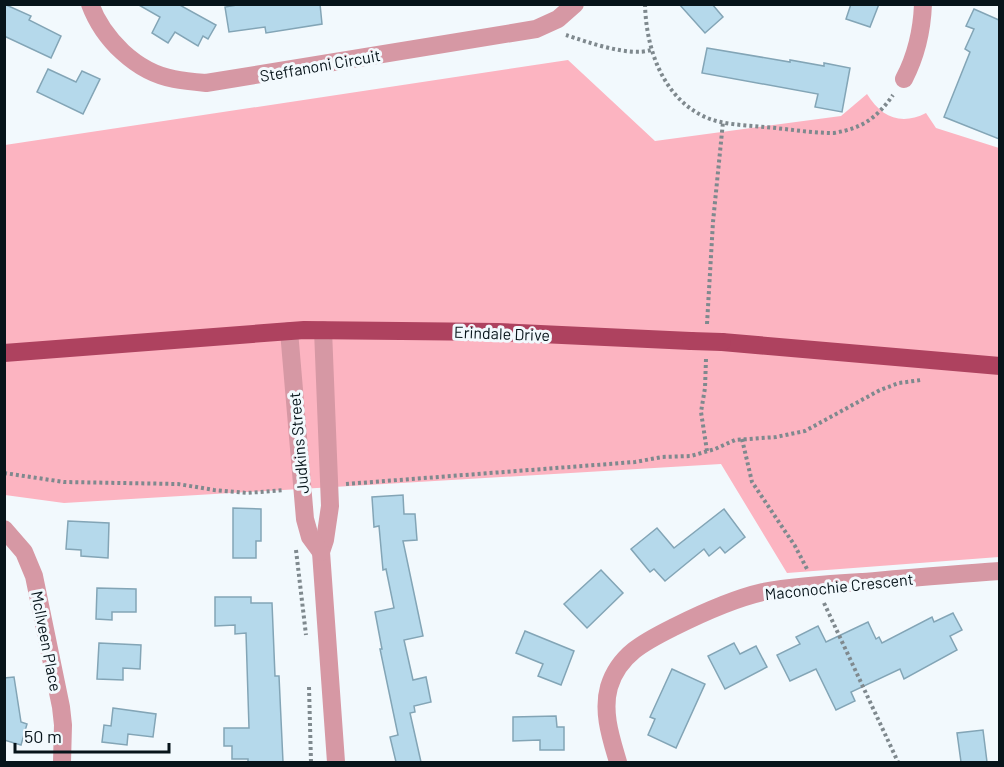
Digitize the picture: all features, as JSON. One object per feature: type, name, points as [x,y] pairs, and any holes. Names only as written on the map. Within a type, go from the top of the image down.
[{"type":"main road","name":"Erindale Drive","points":[[4,353],[289,331],[498,332],[722,342],[999,366]]},
{"type":"street","name":"Steffanoni Circuit","points":[[90,4],[104,33],[128,57],[157,74],[173,79],[206,83],[536,29],[558,19],[575,4]]},
{"type":"street","points":[[904,79],[915,55],[923,21],[923,4]]},
{"type":"street","name":"Judkins Street","points":[[323,330],[330,506],[321,552],[336,762]]},
{"type":"street","name":"Judkins Street","points":[[289,331],[305,519],[310,537],[321,552]]},
{"type":"street","name":"McIlveen Place","points":[[4,529],[24,552],[34,576],[61,707],[62,762]]},
{"type":"street","name":"Maconochie Crescent","points":[[618,762],[606,708],[609,687],[619,666],[632,650],[650,639],[717,607],[762,593],[816,585],[999,571]]},
{"type":"path","points":[[645,4],[651,50],[660,72],[676,96],[705,116],[723,122],[816,133],[851,130],[866,124],[879,113],[904,79]]},
{"type":"path","points":[[557,31],[603,47],[651,50]]},
{"type":"path","points":[[707,329],[713,222],[723,122]]},
{"type":"path","points":[[706,353],[705,388],[701,412],[707,451]]},
{"type":"path","points":[[329,485],[691,456],[735,440],[776,437],[805,431],[880,390],[899,383],[922,380]]},
{"type":"path","points":[[742,439],[752,482],[795,546],[816,585],[898,762]]},
{"type":"path","points":[[4,472],[32,479],[64,482],[177,484],[247,493],[302,488]]},
{"type":"path","points":[[296,547],[306,640]]},
{"type":"path","points":[[309,685],[311,762]]},
{"type":"shaded area","points":[[568,60],[655,141],[841,116],[867,94],[885,114],[892,117],[908,119],[926,113],[936,128],[999,148],[999,557],[787,573],[721,464],[64,503],[5,495],[5,145]]},
{"type":"building","points":[[4,4],[31,16],[29,20],[61,36],[51,58],[4,36]]},
{"type":"building","points":[[137,4],[178,4],[216,25],[208,39],[203,36],[198,46],[175,32],[168,43],[152,33],[160,17]]},
{"type":"building","points":[[243,4],[320,4],[322,24],[266,33],[265,27],[229,32],[225,7]]},
{"type":"building","points":[[679,4],[712,4],[723,17],[705,33]]},
{"type":"building","points":[[851,4],[879,4],[870,27],[846,19]]},
{"type":"building","points":[[974,9],[999,20],[999,139],[944,117],[970,52],[965,49],[974,29],[966,26]]},
{"type":"building","points":[[707,48],[790,62],[790,60],[824,66],[824,63],[850,68],[842,112],[815,107],[818,94],[702,73]]},
{"type":"building","points":[[48,69],[76,82],[82,71],[100,79],[83,114],[37,92]]},
{"type":"building","points":[[403,495],[404,514],[415,514],[417,540],[403,541],[423,636],[404,640],[413,680],[426,677],[431,702],[414,706],[415,712],[410,713],[421,762],[396,762],[390,737],[398,735],[380,649],[382,649],[375,612],[394,608],[386,569],[383,570],[379,526],[374,527],[372,497]]},
{"type":"building","points":[[233,508],[261,509],[261,541],[256,541],[256,558],[233,558]]},
{"type":"building","points":[[724,509],[745,537],[725,553],[720,547],[709,556],[704,549],[665,581],[654,569],[650,572],[631,549],[657,528],[674,548]]},
{"type":"building","points":[[68,521],[109,523],[108,558],[81,556],[81,550],[66,549]]},
{"type":"building","points":[[601,570],[623,593],[587,628],[564,604]]},
{"type":"building","points":[[97,588],[136,589],[136,612],[112,612],[112,620],[96,619]]},
{"type":"building","points":[[215,597],[251,597],[251,603],[272,603],[275,676],[279,676],[283,762],[248,762],[248,759],[232,759],[232,746],[224,746],[224,728],[249,728],[246,633],[235,634],[235,625],[215,626]]},
{"type":"building","points":[[953,613],[962,630],[950,636],[957,650],[904,679],[900,669],[851,692],[855,701],[836,710],[816,669],[790,681],[777,655],[800,644],[796,637],[818,626],[826,642],[868,622],[876,639],[879,637],[882,643],[932,617],[934,622]]},
{"type":"building","points":[[525,631],[574,651],[561,685],[538,676],[543,664],[516,653]]},
{"type":"building","points":[[99,643],[141,645],[140,669],[123,668],[123,680],[97,679]]},
{"type":"building","points":[[734,643],[740,654],[756,646],[767,667],[725,689],[708,656]]},
{"type":"building","points":[[672,669],[705,684],[676,748],[648,735],[655,719],[650,717]]},
{"type":"building","points":[[14,677],[21,722],[27,724],[21,745],[4,740],[4,678]]},
{"type":"building","points":[[113,708],[156,714],[153,737],[128,734],[127,745],[102,742],[104,725],[111,726]]},
{"type":"building","points":[[556,716],[557,727],[564,727],[564,750],[540,750],[540,740],[513,741],[513,717]]},
{"type":"building","points":[[983,730],[987,762],[961,762],[957,733]]}]
